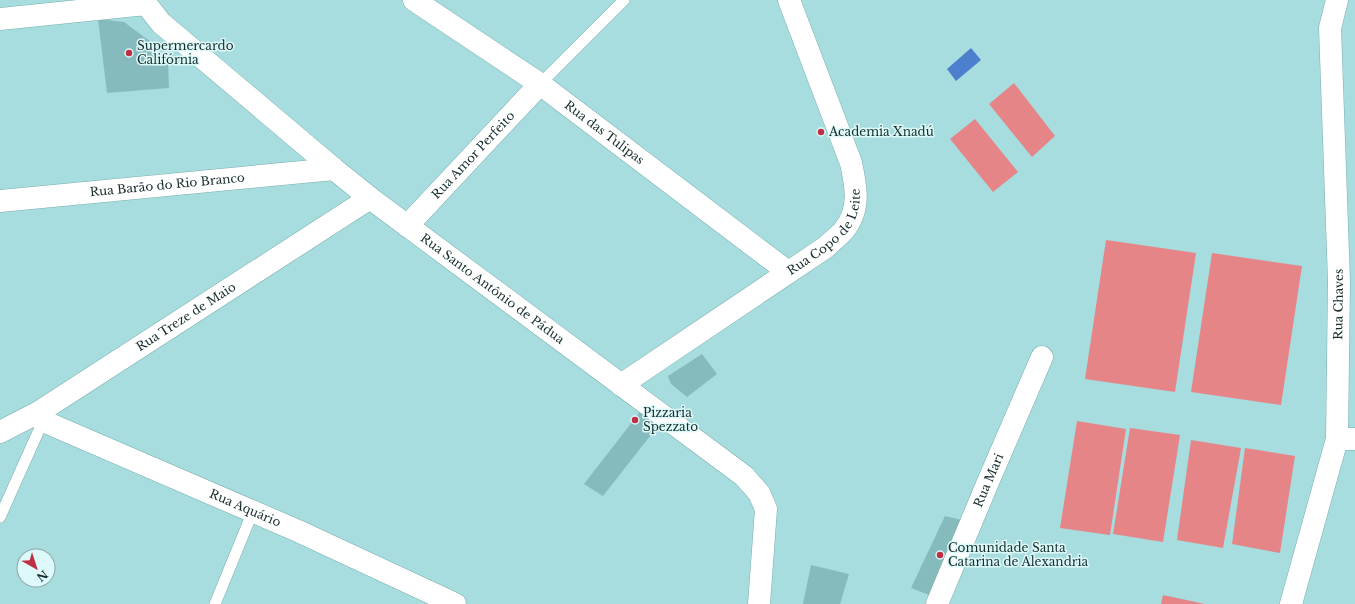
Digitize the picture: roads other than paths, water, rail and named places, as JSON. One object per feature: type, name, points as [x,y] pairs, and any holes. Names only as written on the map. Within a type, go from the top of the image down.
[{"type":"street","name":"Rua das Tulipas","points":[[414,0],[540,84],[788,272]]},
{"type":"street","name":"Rua Copo de Leite","points":[[622,385],[826,247],[845,229],[856,208],[856,187],[851,163],[789,0]]},
{"type":"street","name":"Rua Chaves","points":[[1291,604],[1346,439],[1347,280],[1330,28],[1337,0]]},
{"type":"street","points":[[0,19],[149,2]]},
{"type":"street","name":"Rua Santo Antônio de Pádua","points":[[149,2],[161,22],[370,198],[744,476],[759,493],[766,509],[759,604]]},
{"type":"street","name":"Rua Amor Perfeito","points":[[407,226],[540,84]]},
{"type":"street","name":"Rua Barão do Rio Branco","points":[[0,200],[334,169]]},
{"type":"street","name":"Rua Treze de Maio","points":[[0,432],[41,416],[370,198]]},
{"type":"street","name":"Rua Mari","points":[[937,604],[1042,357]]},
{"type":"street","name":"Rua Aquário","points":[[41,416],[298,531],[455,604]]},
{"type":"lane","points":[[540,84],[624,0]]},
{"type":"lane","points":[[0,517],[41,416]]},
{"type":"lane","points":[[215,604],[253,511]]},
{"type":"water","points":[[971,48],[981,60],[956,81],[947,69]]},
{"type":"place","name":"Supermercardo Califórnia","points":[[129,53]]},
{"type":"place","name":"Academia Xnadú","points":[[821,132]]},
{"type":"place","name":"Pizzaria Spezzato","points":[[635,420]]},
{"type":"place","name":"Comunidade Santa Catarina de Alexandria","points":[[940,555]]}]
